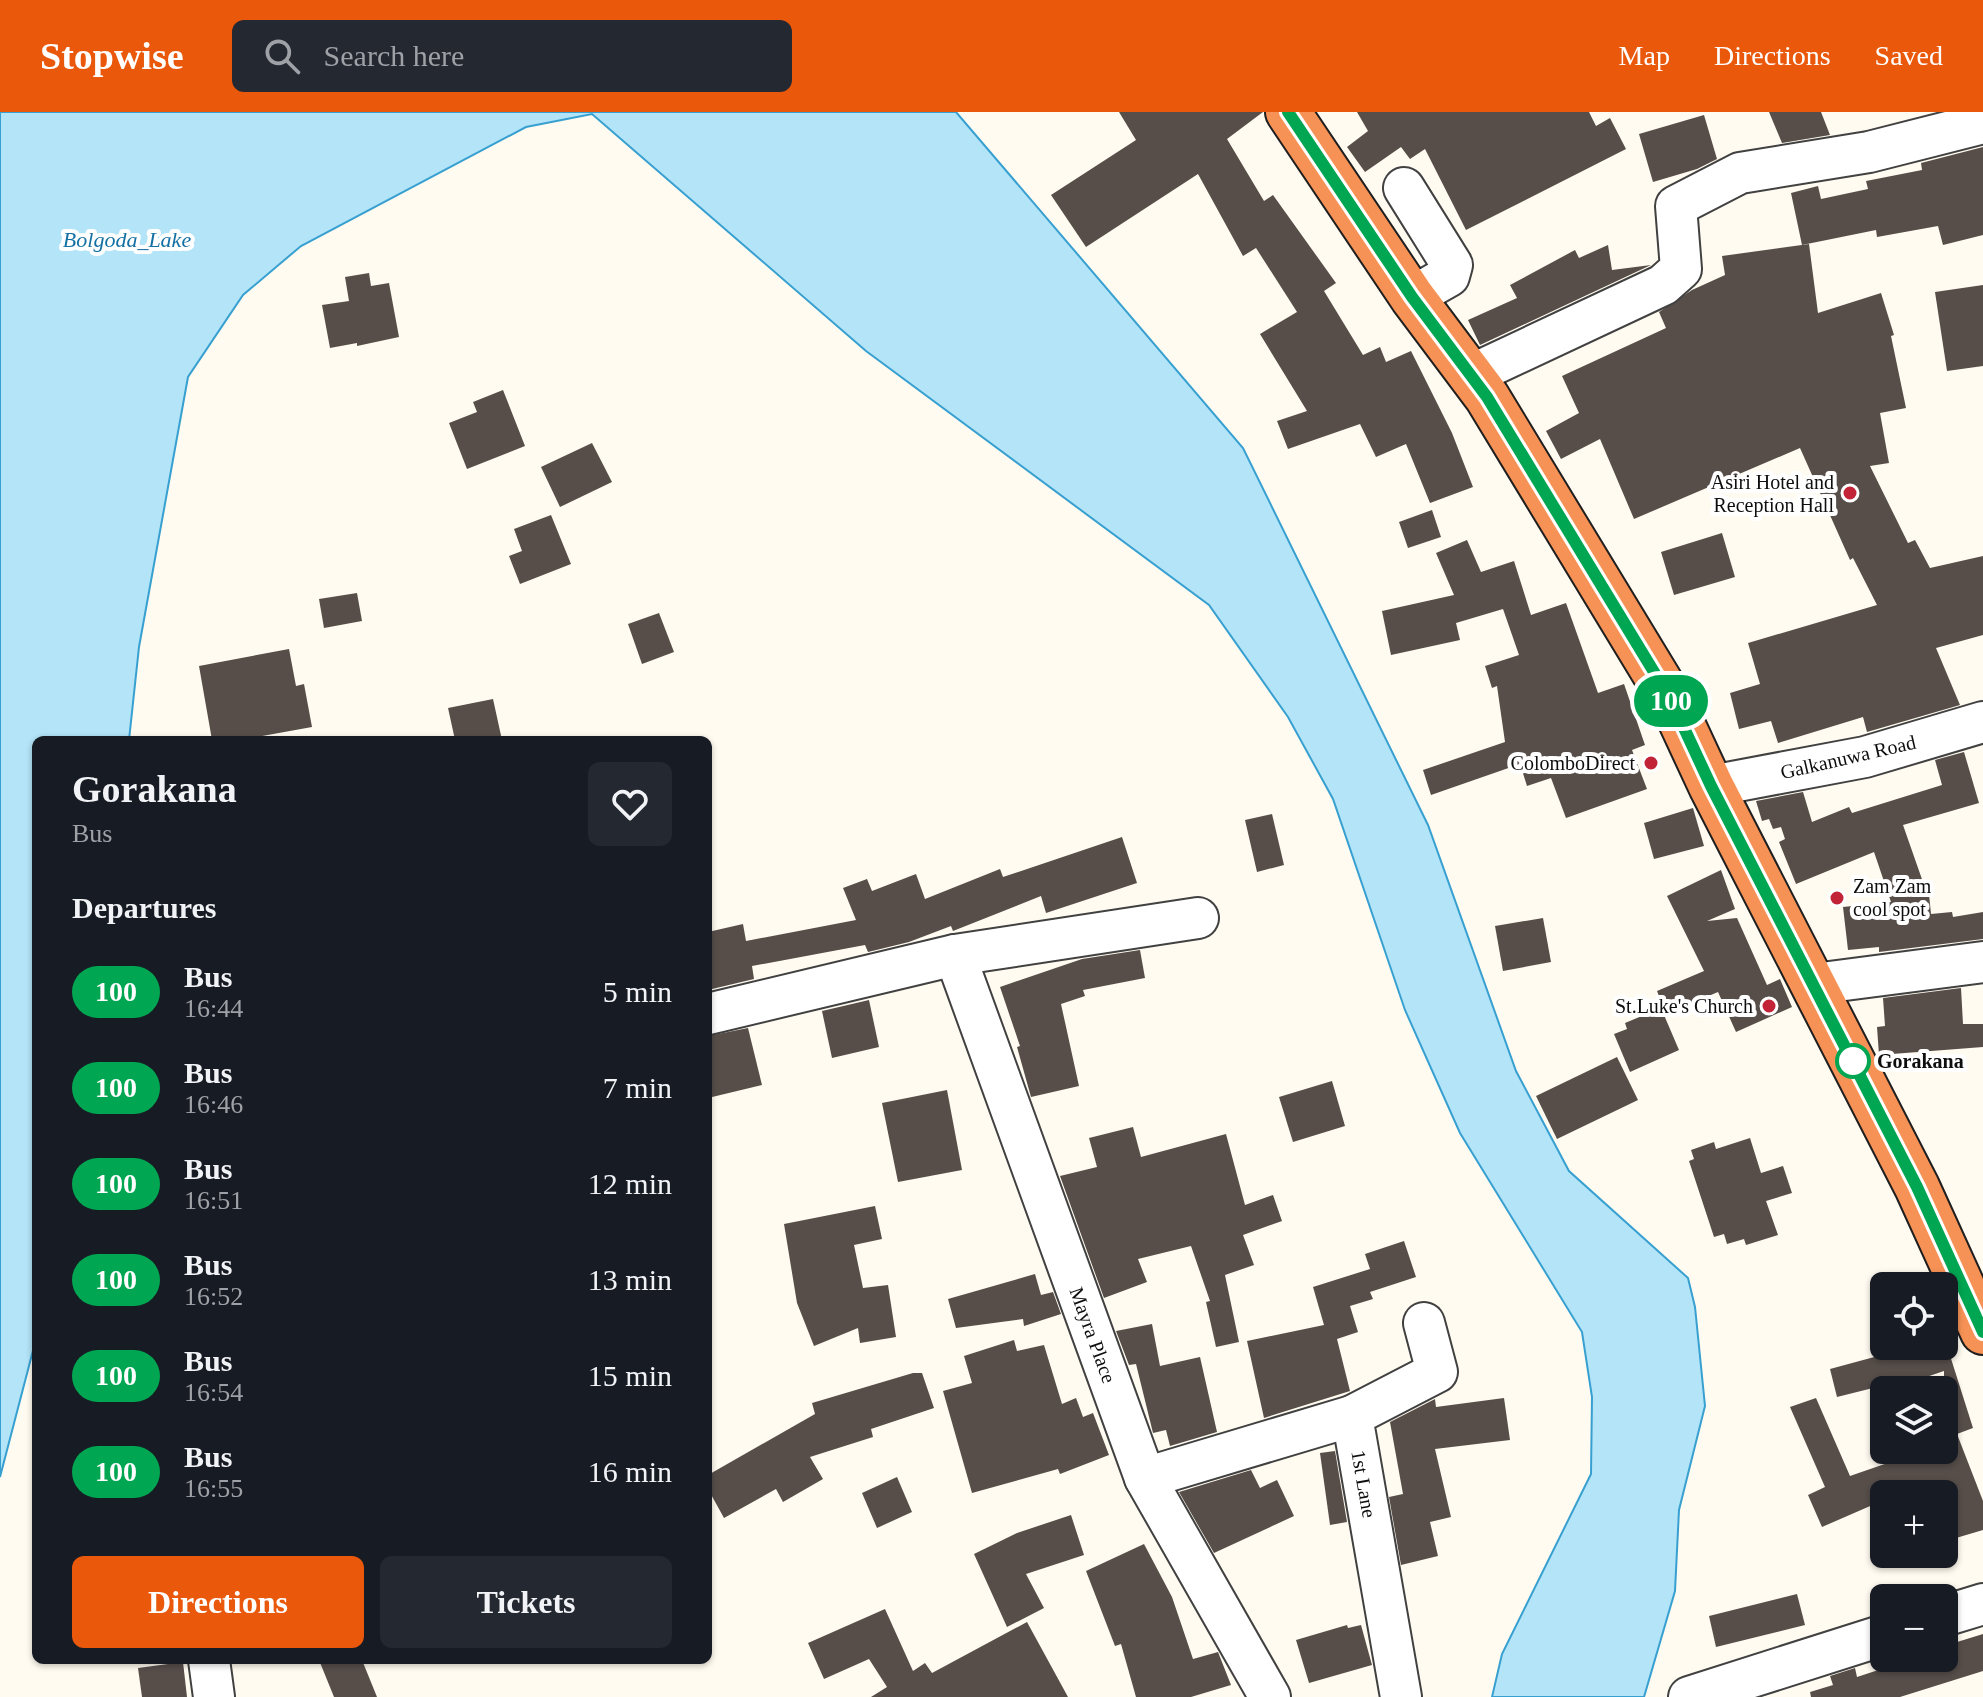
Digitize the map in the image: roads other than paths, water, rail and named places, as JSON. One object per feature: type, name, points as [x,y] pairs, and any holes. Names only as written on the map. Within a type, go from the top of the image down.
[{"type":"highway","points":[[1288,112],[1412,297],[1471,375],[1671,700],[1711,786],[1917,1187],[1983,1332]]},
{"type":"street","points":[[1471,375],[1663,285],[1681,269],[1676,206],[1740,173],[1869,152],[1983,123]]},
{"type":"street","points":[[1404,188],[1452,265],[1449,276],[1412,297]]},
{"type":"street","name":"Galkanuwa Road","points":[[1711,786],[1865,757],[1983,722]]},
{"type":"street","points":[[712,1013],[955,955],[1198,918]]},
{"type":"street","name":"Mayra Place","points":[[955,955],[1145,1478],[1270,1697]]},
{"type":"street","points":[[1814,984],[1983,962]]},
{"type":"street","points":[[1145,1478],[1352,1416],[1437,1372],[1424,1323]]},
{"type":"street","name":"1st Lane","points":[[1352,1416],[1401,1697]]},
{"type":"street","points":[[1958,1612],[1983,1604]]},
{"type":"street","points":[[1689,1697],[1870,1639]]},
{"type":"street","points":[[210,1664],[214,1697]]},
{"type":"water","name":"Bolgoda_Lake","points":[[0,112],[956,112],[1243,448],[1428,825],[1516,1071],[1569,1171],[1688,1278],[1695,1307],[1705,1406],[1679,1510],[1675,1591],[1644,1697],[1492,1697],[1502,1654],[1591,1474],[1592,1397],[1582,1332],[1460,1133],[1405,1010],[1333,799],[1288,717],[1209,605],[866,351],[592,114],[526,127],[301,246],[243,295],[188,377],[139,647],[129,736],[32,736],[32,1354],[0,1477]]},
{"type":"place","name":"Asiri Hotel and Reception Hall","points":[[1850,493]]},
{"type":"place","name":"ColomboDirect","points":[[1651,763]]},
{"type":"place","name":"Zam Zam cool spot","points":[[1837,898]]},
{"type":"place","name":"St.Luke's Church","points":[[1769,1006]]},
{"type":"place","name":"Gorakana","points":[[1853,1061]]}]
